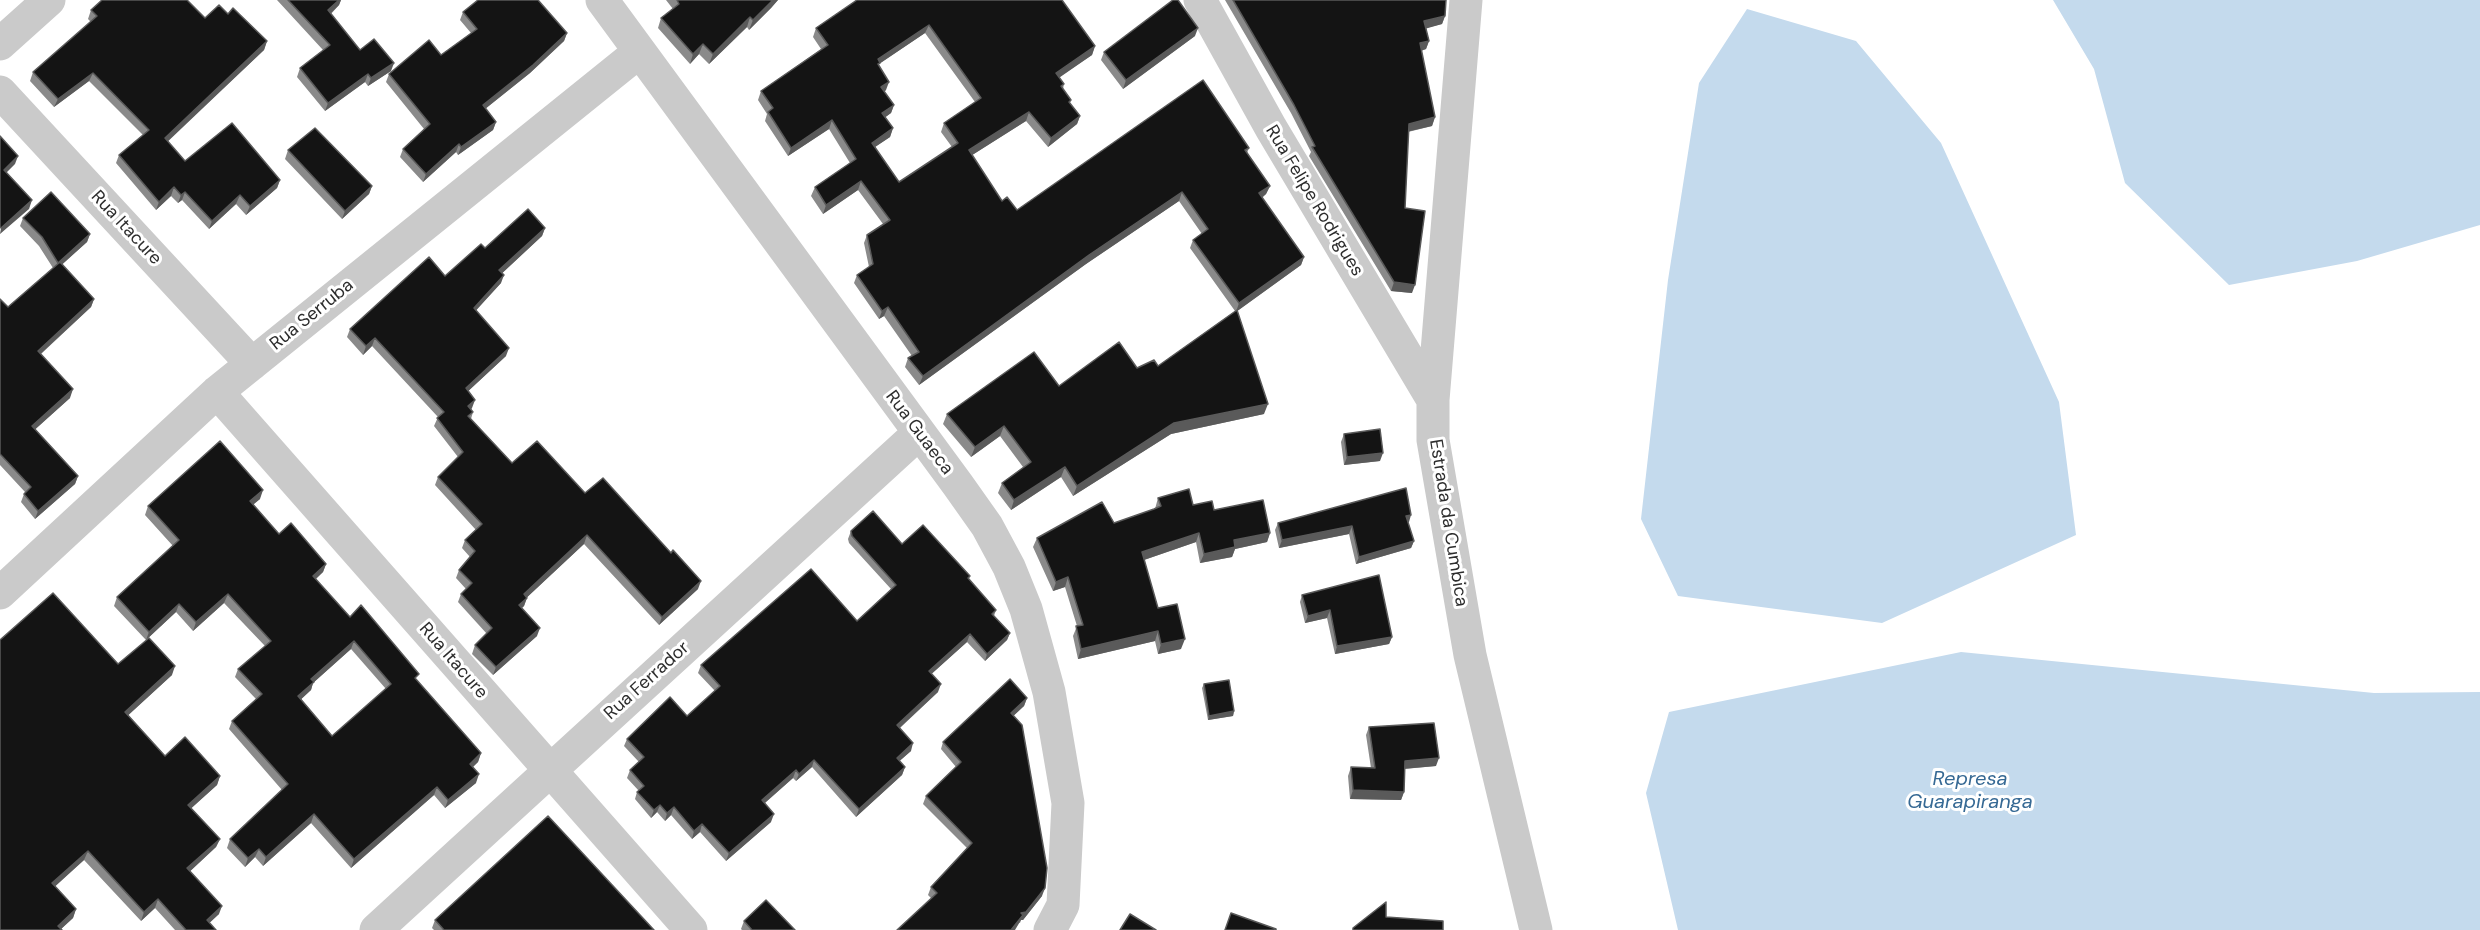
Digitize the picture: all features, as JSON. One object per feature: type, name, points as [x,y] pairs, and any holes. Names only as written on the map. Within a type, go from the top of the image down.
[{"type":"street","points":[[0,44],[49,0]]},
{"type":"street","name":"Rua Guaeca","points":[[602,0],[987,526],[1009,567],[1026,609],[1049,692],[1068,803],[1063,905],[1050,930]]},
{"type":"street","name":"Rua Felipe Rodrigues","points":[[1200,0],[1271,129],[1433,400]]},
{"type":"street","name":"Estrada da Cumbica","points":[[1466,0],[1433,400],[1432,440],[1470,655],[1536,930]]},
{"type":"street","name":"Rua Serruba","points":[[0,593],[217,392],[639,52]]},
{"type":"street","name":"Rua Itacure","points":[[0,92],[252,364]]},
{"type":"street","name":"Rua Itacure","points":[[217,392],[691,930]]},
{"type":"street","name":"Rua Ferrador","points":[[376,930],[919,433]]},
{"type":"water","points":[[2053,0],[2480,0],[2480,225],[2357,261],[2229,285],[2125,183],[2094,69]]},
{"type":"water","points":[[1747,9],[1856,41],[1941,143],[2059,402],[2076,535],[1882,623],[1678,596],[1641,519],[1668,280],[1699,83]]},
{"type":"water","name":"Represa Guarapiranga","points":[[1961,652],[2374,693],[2480,692],[2480,930],[1678,930],[1646,793],[1669,712]]},
{"type":"building","points":[[102,0],[187,0],[205,18],[219,5],[228,14],[233,8],[267,41],[165,138],[185,161],[232,123],[280,180],[250,206],[240,195],[212,221],[185,192],[181,195],[174,187],[159,202],[119,155],[149,130],[93,73],[58,99],[33,72],[97,16],[91,10]]},
{"type":"building","points":[[288,0],[339,0],[328,10],[360,50],[374,39],[394,63],[371,78],[368,74],[328,103],[300,68],[330,45]]},
{"type":"building","points":[[478,0],[538,0],[567,33],[533,65],[483,105],[496,122],[461,147],[459,144],[426,174],[403,149],[430,124],[389,74],[429,40],[441,55],[477,29],[463,12]]},
{"type":"building","points":[[677,0],[773,0],[753,20],[750,17],[713,54],[703,44],[693,54],[661,18],[679,4]]},
{"type":"building","points":[[857,0],[1062,0],[1095,46],[1056,73],[1064,84],[1061,86],[1071,100],[1069,102],[1080,116],[1051,138],[1029,112],[969,150],[1002,201],[1007,197],[1017,210],[1203,80],[1249,148],[1245,150],[1270,186],[1259,193],[1304,257],[1239,303],[1193,240],[1208,229],[1182,192],[1089,255],[923,376],[908,358],[919,352],[888,307],[882,311],[857,275],[873,264],[867,235],[890,220],[861,181],[826,205],[815,187],[856,159],[832,120],[791,148],[768,112],[773,108],[761,91],[828,45],[816,28]],"holes":[[[929,25],[981,98],[944,123],[958,143],[899,182],[872,143],[893,128],[882,113],[894,105],[881,87],[889,82],[878,64],[880,63],[878,59]]]},
{"type":"building","points":[[1173,0],[1178,0],[1198,28],[1126,80],[1104,52]]},
{"type":"building","points":[[1233,0],[1446,0],[1445,16],[1424,21],[1429,41],[1420,43],[1435,117],[1409,124],[1405,208],[1425,211],[1415,285],[1394,282],[1312,147],[1315,146],[1294,105]]},
{"type":"building","points":[[315,128],[372,186],[345,211],[288,150]]},
{"type":"building","points":[[0,136],[18,156],[4,170],[32,200],[1,228],[0,227]]},
{"type":"building","points":[[51,192],[90,234],[58,263],[42,237],[23,218]]},
{"type":"building","points":[[528,209],[545,228],[499,270],[504,275],[474,308],[509,348],[466,388],[475,400],[468,406],[473,412],[468,416],[512,463],[537,441],[585,493],[603,478],[671,553],[673,550],[701,581],[662,617],[587,535],[524,594],[527,598],[519,605],[540,628],[496,667],[475,645],[492,628],[461,594],[472,583],[459,570],[475,551],[465,540],[482,524],[438,477],[463,452],[437,418],[444,412],[375,338],[366,346],[350,329],[429,257],[445,276],[481,244],[485,248]]},
{"type":"building","points":[[60,262],[94,299],[38,351],[73,389],[32,426],[78,476],[38,511],[24,494],[31,487],[0,454],[0,299],[8,307]]},
{"type":"building","points":[[1237,310],[1268,404],[1174,423],[1077,486],[1065,467],[1014,500],[1002,483],[1031,462],[1004,426],[975,447],[947,414],[1034,352],[1059,386],[1119,342],[1137,368],[1154,360],[1158,366]]},
{"type":"building","points":[[1380,429],[1383,453],[1347,457],[1344,434]]},
{"type":"building","points":[[220,441],[263,490],[250,501],[279,534],[291,523],[326,564],[313,576],[350,617],[361,605],[419,674],[415,678],[481,753],[470,764],[479,774],[448,800],[437,787],[354,859],[314,814],[266,857],[259,849],[248,858],[230,839],[288,784],[232,721],[262,694],[238,669],[271,641],[228,594],[196,622],[179,604],[149,632],[117,597],[179,540],[148,506]],"holes":[[[354,641],[391,684],[332,736],[298,696],[314,682],[311,679]]]},
{"type":"building","points":[[1406,488],[1411,515],[1406,516],[1414,541],[1359,557],[1352,526],[1282,540],[1278,523]]},
{"type":"building","points":[[1189,489],[1193,505],[1212,501],[1214,510],[1263,500],[1270,533],[1234,540],[1235,547],[1204,554],[1199,533],[1142,552],[1158,608],[1177,604],[1185,639],[1161,644],[1158,631],[1081,649],[1076,626],[1083,625],[1068,577],[1056,582],[1037,538],[1102,502],[1114,523],[1161,506],[1158,498]]},
{"type":"building","points":[[873,511],[902,544],[923,525],[970,576],[968,578],[996,610],[992,614],[1010,633],[987,654],[970,634],[929,671],[941,684],[897,725],[913,743],[897,758],[905,767],[859,809],[814,760],[799,774],[796,770],[762,800],[774,814],[729,853],[702,824],[694,831],[674,807],[667,813],[660,805],[654,810],[637,792],[644,786],[630,770],[644,757],[627,739],[670,697],[687,716],[720,686],[701,665],[811,569],[857,621],[896,585],[852,536],[851,531]]},
{"type":"building","points":[[1379,575],[1392,637],[1337,646],[1330,610],[1308,616],[1302,595]]},
{"type":"building","points":[[53,593],[118,664],[149,638],[175,666],[125,712],[165,756],[185,737],[220,776],[188,805],[220,839],[187,868],[222,906],[207,920],[216,930],[186,930],[158,899],[144,912],[88,851],[52,883],[76,909],[58,926],[62,930],[0,930],[0,640]]},
{"type":"building","points":[[1010,679],[1027,698],[1011,713],[1022,725],[1047,868],[1045,888],[1026,912],[1021,913],[1023,915],[1011,930],[897,930],[937,893],[931,887],[972,843],[926,796],[961,762],[943,742]]},
{"type":"building","points":[[1229,680],[1234,711],[1209,716],[1204,684]]},
{"type":"building","points":[[1434,723],[1439,758],[1405,761],[1404,792],[1353,790],[1351,767],[1375,768],[1369,727]]},
{"type":"building","points":[[548,816],[654,930],[444,930],[435,920]]},
{"type":"building","points":[[766,900],[795,930],[752,930],[744,921]]},
{"type":"building","points":[[1386,902],[1386,917],[1443,921],[1443,930],[1353,930]]},
{"type":"building","points":[[1231,913],[1276,929],[1276,930],[1225,930]]},
{"type":"building","points":[[1130,914],[1156,930],[1120,930]]}]
